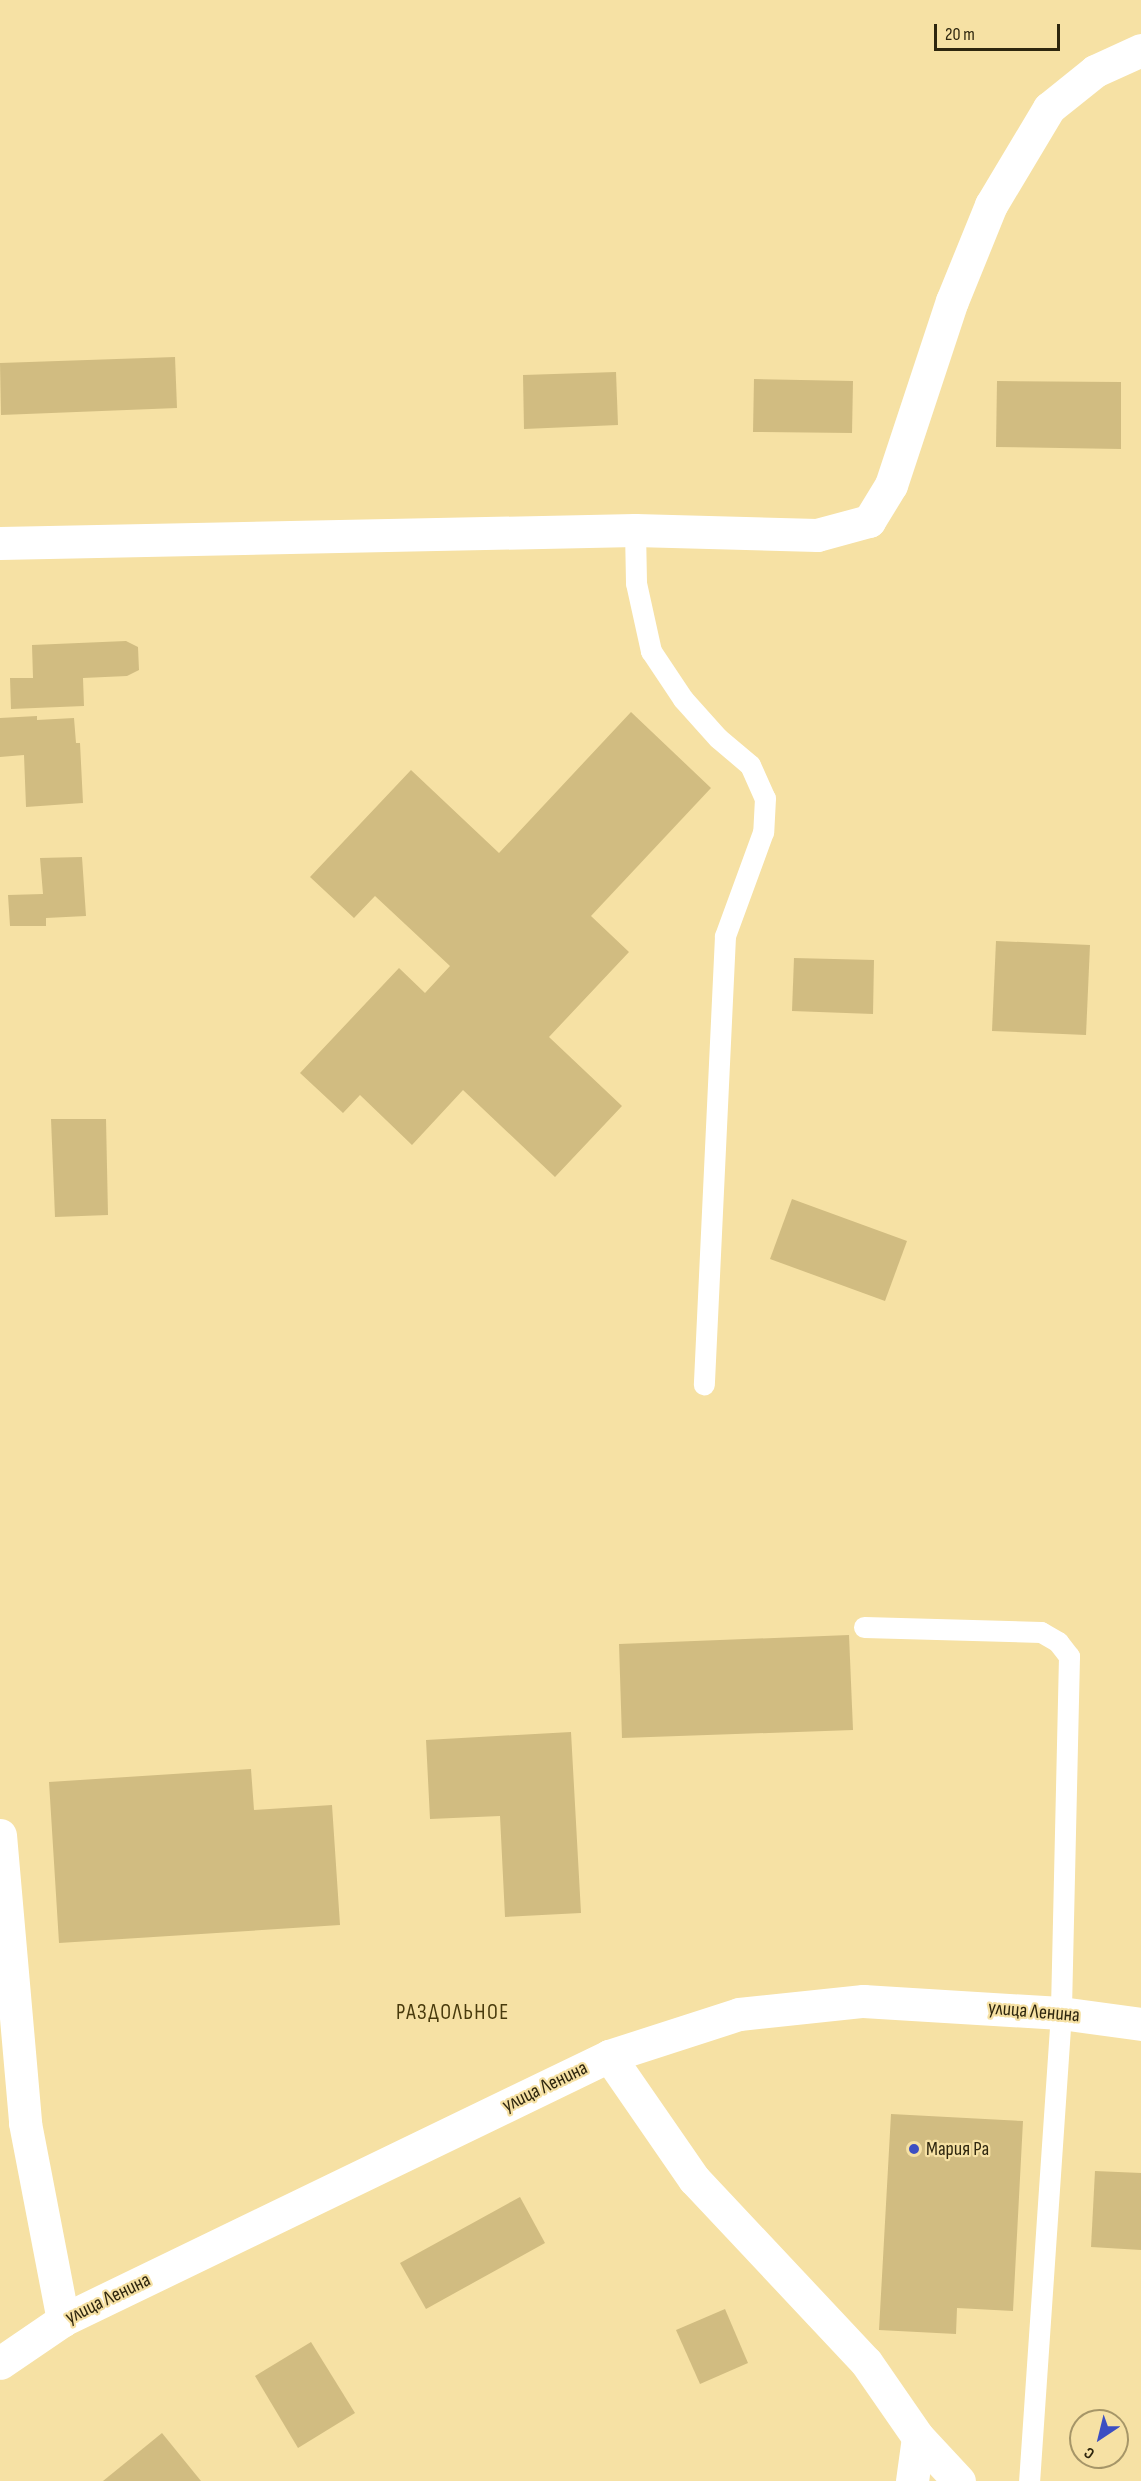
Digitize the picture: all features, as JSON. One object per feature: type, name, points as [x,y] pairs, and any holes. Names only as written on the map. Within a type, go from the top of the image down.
[{"type":"street","points":[[0,543],[635,530],[817,535],[869,521],[891,485],[952,301],[991,205],[1049,108],[1095,71],[1141,50]]},
{"type":"street","points":[[0,1835],[25,2123],[63,2320]]},
{"type":"street","name":"улица Ленина","points":[[0,2363],[63,2320],[609,2056],[739,2014],[863,2001],[1061,2013],[1141,2024]]},
{"type":"street","points":[[609,2056],[694,2178],[866,2362],[918,2437],[959,2481]]},
{"type":"street","points":[[912,2481],[918,2437]]},
{"type":"lane","points":[[635,530],[636,583],[651,651],[683,699],[718,738],[750,765],[765,798],[763,832],[725,936],[704,1385]]},
{"type":"lane","points":[[864,1627],[1041,1632],[1058,1642],[1069,1656],[1061,2013],[1029,2481]]},
{"type":"building","points":[[175,357],[177,408],[1,415],[0,363]]},
{"type":"building","points":[[616,372],[618,425],[524,429],[523,375]]},
{"type":"building","points":[[754,379],[853,381],[852,433],[753,432]]},
{"type":"building","points":[[997,381],[1121,382],[1121,449],[996,447]]},
{"type":"building","points":[[126,641],[138,647],[139,670],[127,676],[83,678],[84,706],[11,709],[10,678],[33,678],[32,645]]},
{"type":"building","points":[[631,712],[711,788],[591,916],[629,952],[549,1037],[622,1106],[555,1177],[463,1090],[412,1145],[360,1095],[343,1113],[300,1073],[399,968],[425,993],[450,966],[375,896],[354,918],[310,877],[411,770],[499,853]]},
{"type":"building","points":[[37,716],[37,720],[74,718],[76,743],[80,743],[83,803],[26,807],[24,755],[0,757],[0,718]]},
{"type":"building","points":[[82,857],[86,916],[46,918],[46,926],[10,926],[8,895],[43,894],[40,858]]},
{"type":"building","points":[[996,941],[1090,945],[1086,1035],[992,1031]]},
{"type":"building","points":[[794,958],[874,960],[873,1014],[792,1011]]},
{"type":"building","points":[[51,1119],[106,1119],[108,1215],[55,1217]]},
{"type":"building","points":[[792,1199],[907,1241],[885,1301],[770,1259]]},
{"type":"building","points":[[849,1635],[853,1730],[622,1738],[619,1644]]},
{"type":"building","points":[[571,1732],[581,1913],[505,1917],[500,1816],[430,1819],[426,1740]]},
{"type":"building","points":[[251,1769],[254,1810],[332,1805],[340,1925],[59,1943],[49,1782]]},
{"type":"building","points":[[891,2114],[1023,2121],[1013,2311],[957,2308],[956,2334],[879,2330]]},
{"type":"building","points":[[1095,2171],[1141,2173],[1141,2250],[1091,2247]]},
{"type":"building","points":[[520,2197],[545,2243],[426,2309],[400,2263]]},
{"type":"building","points":[[725,2309],[748,2363],[700,2384],[676,2330]]},
{"type":"building","points":[[311,2342],[355,2413],[298,2448],[255,2376]]},
{"type":"building","points":[[162,2433],[201,2481],[103,2481]]},
{"type":"place","name":"Мария Ра","points":[[914,2149]]},
{"type":"district","name":"РАЗДОЛЬНОЕ","points":[[453,2013]]}]
